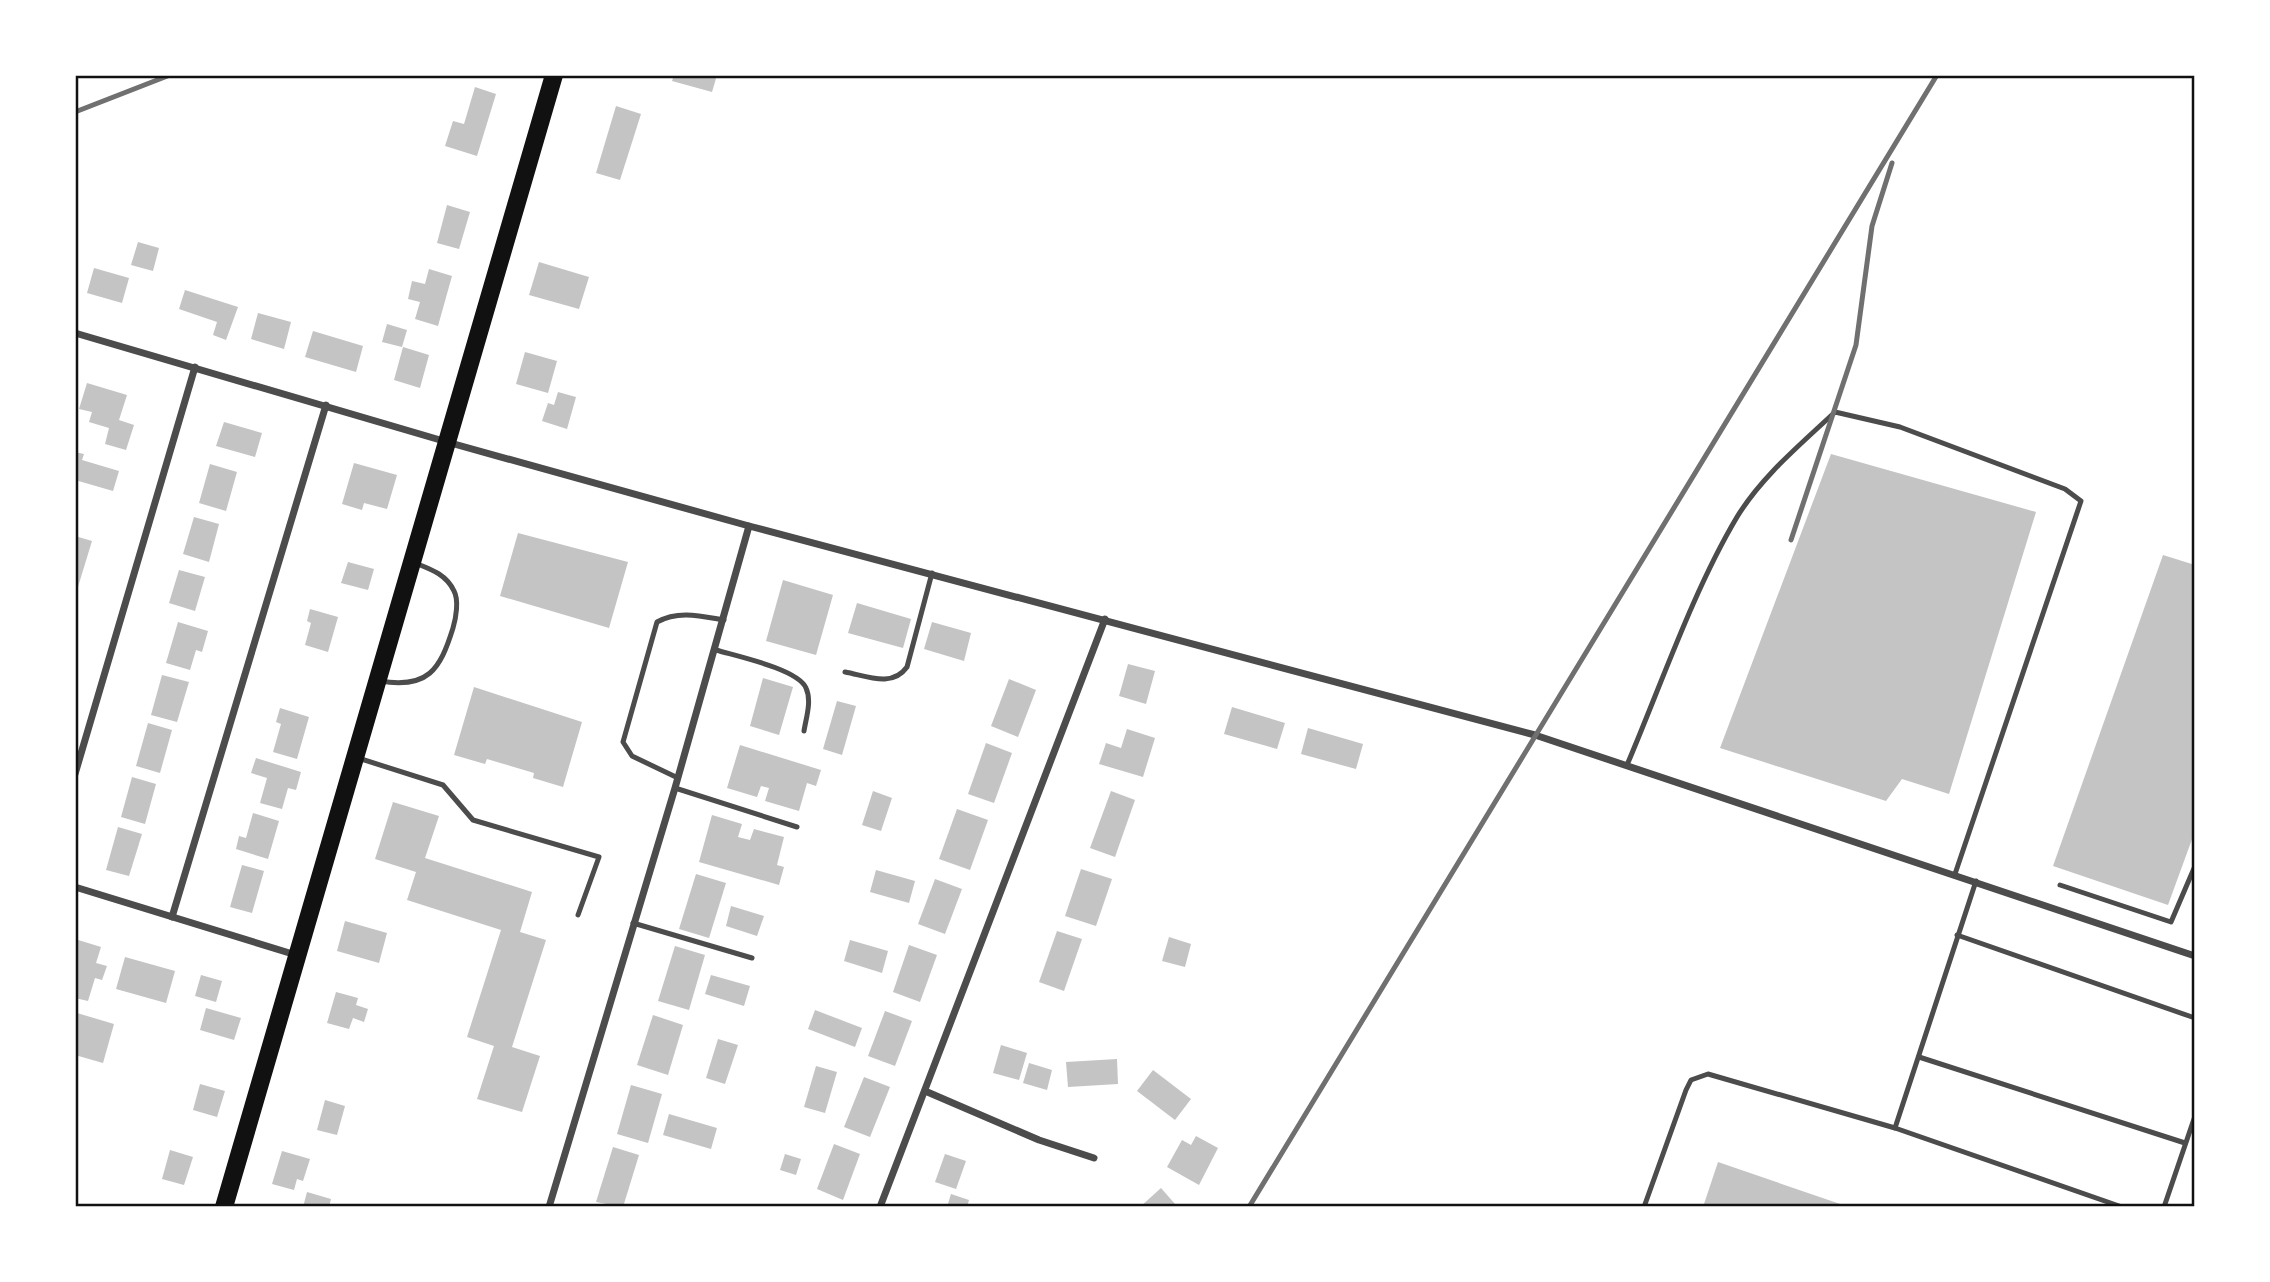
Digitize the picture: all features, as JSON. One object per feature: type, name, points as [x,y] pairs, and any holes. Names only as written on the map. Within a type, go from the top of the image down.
[{"type":"main road","points":[[224,1207],[554,75]]},
{"type":"street","points":[[75,333],[447,442],[749,526],[1535,735],[2195,956]]},
{"type":"street","points":[[75,774],[195,368]]},
{"type":"street","points":[[172,917],[326,405]]},
{"type":"street","points":[[549,1207],[716,650],[749,526]]},
{"type":"street","points":[[880,1207],[1105,619]]},
{"type":"street","points":[[75,887],[296,955]]},
{"type":"street","points":[[925,1091],[1039,1140],[1094,1158]]},
{"type":"lane","points":[[1628,765],[1706,578],[1738,516],[1771,472],[1835,412],[1900,427],[2065,489],[2081,501],[1955,874]]},
{"type":"lane","points":[[377,680],[399,684],[421,680],[438,668],[453,627],[456,592],[440,574],[412,562]]},
{"type":"lane","points":[[845,672],[891,681],[900,677],[907,667],[932,573]]},
{"type":"lane","points":[[678,778],[632,756],[623,742],[657,622],[668,616],[688,614],[724,620]]},
{"type":"lane","points":[[716,650],[792,674],[806,686],[809,702],[804,732]]},
{"type":"lane","points":[[355,757],[443,785],[472,820],[599,857],[578,915]]},
{"type":"lane","points":[[675,788],[797,827]]},
{"type":"lane","points":[[2060,885],[2171,922],[2195,866]]},
{"type":"lane","points":[[1895,1128],[1976,881]]},
{"type":"lane","points":[[633,923],[752,958]]},
{"type":"lane","points":[[1957,935],[2195,1018]]},
{"type":"lane","points":[[1919,1057],[2185,1143]]},
{"type":"lane","points":[[1644,1207],[1686,1090],[1691,1080],[1708,1074],[1895,1128],[2122,1207]]},
{"type":"lane","points":[[2164,1207],[2195,1116]]},
{"type":"building","points":[[674,75],[717,75],[712,92],[672,81]]},
{"type":"building","points":[[475,87],[496,94],[477,156],[445,146],[453,121],[464,124]]},
{"type":"building","points":[[616,106],[641,114],[620,180],[596,173]]},
{"type":"building","points":[[447,205],[470,212],[459,249],[437,243]]},
{"type":"building","points":[[138,242],[159,248],[153,271],[131,265]]},
{"type":"building","points":[[539,262],[589,277],[579,309],[529,295]]},
{"type":"building","points":[[94,268],[129,278],[122,303],[87,293]]},
{"type":"building","points":[[429,269],[452,276],[438,326],[415,319],[420,302],[408,299],[412,281],[425,284]]},
{"type":"building","points":[[185,290],[238,307],[226,340],[213,335],[217,322],[179,309]]},
{"type":"building","points":[[258,313],[291,322],[284,349],[251,339]]},
{"type":"building","points":[[387,324],[407,330],[402,347],[382,342]]},
{"type":"building","points":[[313,331],[363,346],[356,372],[305,357]]},
{"type":"building","points":[[403,347],[429,355],[420,388],[394,380]]},
{"type":"building","points":[[525,352],[557,361],[548,393],[516,384]]},
{"type":"building","points":[[87,383],[127,395],[119,420],[134,425],[126,450],[105,444],[109,428],[89,422],[92,412],[79,409]]},
{"type":"building","points":[[558,392],[576,397],[567,429],[542,421],[548,403],[554,405]]},
{"type":"building","points":[[224,422],[262,433],[255,457],[216,446]]},
{"type":"building","points":[[75,452],[84,454],[82,460],[119,471],[113,491],[75,480]]},
{"type":"building","points":[[1831,454],[2036,512],[1949,794],[1902,779],[1886,801],[1720,748]]},
{"type":"building","points":[[354,463],[397,475],[387,509],[364,503],[362,510],[342,504]]},
{"type":"building","points":[[210,464],[237,472],[226,511],[199,503]]},
{"type":"building","points":[[194,517],[219,524],[209,562],[183,554]]},
{"type":"building","points":[[518,533],[628,562],[609,628],[500,596]]},
{"type":"building","points":[[75,536],[92,541],[77,590],[75,590]]},
{"type":"building","points":[[2163,555],[2195,565],[2195,831],[2168,905],[2053,866]]},
{"type":"building","points":[[348,562],[374,569],[368,590],[341,583]]},
{"type":"building","points":[[179,570],[205,577],[195,611],[169,603]]},
{"type":"building","points":[[783,580],[833,595],[816,655],[766,641]]},
{"type":"building","points":[[857,603],[911,619],[903,648],[848,633]]},
{"type":"building","points":[[310,609],[338,617],[328,652],[305,645],[311,623],[307,621]]},
{"type":"building","points":[[178,622],[208,631],[202,652],[196,650],[190,670],[166,663]]},
{"type":"building","points":[[932,622],[971,633],[964,661],[924,649]]},
{"type":"building","points":[[1128,664],[1155,671],[1146,704],[1119,696]]},
{"type":"building","points":[[162,675],[189,682],[177,722],[151,715]]},
{"type":"building","points":[[763,678],[793,687],[779,735],[750,726]]},
{"type":"building","points":[[1009,679],[1036,690],[1018,737],[991,726]]},
{"type":"building","points":[[474,687],[582,722],[563,787],[533,778],[534,773],[487,759],[485,764],[454,755]]},
{"type":"building","points":[[837,701],[856,706],[842,755],[823,749]]},
{"type":"building","points":[[1232,707],[1285,723],[1277,749],[1224,734]]},
{"type":"building","points":[[280,708],[309,717],[297,759],[273,752],[281,724],[276,722]]},
{"type":"building","points":[[148,723],[172,730],[160,773],[136,766]]},
{"type":"building","points":[[1308,728],[1363,744],[1356,769],[1301,754]]},
{"type":"building","points":[[1127,729],[1155,738],[1143,777],[1099,764],[1106,743],[1121,748]]},
{"type":"building","points":[[986,743],[1012,753],[994,803],[968,794]]},
{"type":"building","points":[[740,745],[821,770],[816,786],[807,783],[799,811],[765,801],[769,788],[761,786],[757,797],[727,788]]},
{"type":"building","points":[[256,758],[301,772],[296,790],[288,788],[282,809],[260,803],[267,778],[251,773]]},
{"type":"building","points":[[132,777],[156,784],[145,824],[121,817]]},
{"type":"building","points":[[873,791],[892,798],[881,831],[862,825]]},
{"type":"building","points":[[1111,791],[1135,800],[1115,857],[1090,848]]},
{"type":"building","points":[[393,802],[439,816],[425,858],[532,892],[520,932],[546,940],[512,1047],[540,1056],[522,1112],[477,1099],[494,1046],[467,1037],[501,930],[407,900],[416,872],[375,859]]},
{"type":"building","points":[[957,809],[988,820],[970,870],[939,859]]},
{"type":"building","points":[[253,813],[279,821],[268,859],[236,849],[239,836],[246,838]]},
{"type":"building","points":[[712,815],[742,824],[738,837],[750,840],[754,829],[784,837],[777,865],[784,867],[779,885],[699,862]]},
{"type":"building","points":[[118,827],[142,834],[129,876],[106,870]]},
{"type":"building","points":[[242,865],[264,871],[252,913],[230,907]]},
{"type":"building","points":[[1081,869],[1112,879],[1096,926],[1065,916]]},
{"type":"building","points":[[876,870],[915,881],[909,903],[870,892]]},
{"type":"building","points":[[696,874],[726,883],[709,938],[679,929]]},
{"type":"building","points":[[935,879],[962,889],[945,934],[918,924]]},
{"type":"building","points":[[731,906],[764,916],[757,936],[726,926]]},
{"type":"building","points":[[345,921],[387,933],[379,963],[337,951]]},
{"type":"building","points":[[1057,931],[1082,939],[1064,991],[1039,982]]},
{"type":"building","points":[[1169,937],[1191,944],[1185,967],[1162,961]]},
{"type":"building","points":[[75,939],[101,947],[96,963],[107,966],[102,980],[95,978],[88,1001],[75,998]]},
{"type":"building","points":[[850,940],[888,951],[882,973],[844,961]]},
{"type":"building","points":[[909,945],[937,955],[920,1002],[893,992]]},
{"type":"building","points":[[675,946],[705,955],[689,1010],[658,1001]]},
{"type":"building","points":[[125,957],[175,971],[166,1003],[116,989]]},
{"type":"building","points":[[201,975],[222,981],[216,1002],[195,996]]},
{"type":"building","points":[[711,975],[750,986],[744,1006],[705,994]]},
{"type":"building","points":[[336,992],[358,998],[356,1005],[368,1009],[364,1022],[353,1018],[349,1029],[327,1023]]},
{"type":"building","points":[[206,1008],[241,1018],[234,1040],[200,1030]]},
{"type":"building","points":[[815,1010],[862,1028],[855,1047],[808,1029]]},
{"type":"building","points":[[885,1011],[912,1021],[895,1066],[868,1056]]},
{"type":"building","points":[[77,1013],[114,1024],[103,1063],[75,1055]]},
{"type":"building","points":[[653,1015],[683,1025],[668,1075],[637,1065]]},
{"type":"building","points":[[718,1039],[738,1045],[725,1084],[706,1078]]},
{"type":"building","points":[[1001,1045],[1027,1053],[1019,1080],[993,1073]]},
{"type":"building","points":[[1117,1059],[1118,1084],[1068,1087],[1066,1062]]},
{"type":"building","points":[[1029,1063],[1052,1070],[1047,1090],[1023,1083]]},
{"type":"building","points":[[816,1066],[837,1072],[825,1113],[804,1107]]},
{"type":"building","points":[[1153,1070],[1191,1099],[1175,1120],[1137,1091]]},
{"type":"building","points":[[864,1077],[890,1087],[870,1137],[844,1127]]},
{"type":"building","points":[[200,1084],[225,1091],[217,1117],[193,1110]]},
{"type":"building","points":[[631,1085],[662,1094],[648,1143],[617,1134]]},
{"type":"building","points":[[325,1100],[345,1106],[337,1135],[317,1130]]},
{"type":"building","points":[[669,1114],[717,1128],[711,1149],[663,1135]]},
{"type":"building","points":[[1196,1136],[1218,1148],[1199,1185],[1167,1167],[1182,1140],[1191,1145]]},
{"type":"building","points":[[834,1144],[860,1154],[843,1200],[817,1189]]},
{"type":"building","points":[[613,1147],[639,1155],[623,1207],[596,1202]]},
{"type":"building","points":[[170,1150],[193,1157],[184,1185],[162,1179]]},
{"type":"building","points":[[282,1151],[310,1159],[303,1181],[297,1179],[294,1190],[272,1184]]},
{"type":"building","points":[[785,1154],[801,1159],[796,1175],[780,1170]]},
{"type":"building","points":[[945,1154],[966,1161],[956,1189],[935,1182]]},
{"type":"building","points":[[1718,1162],[1846,1206],[1846,1207],[1703,1207]]},
{"type":"building","points":[[1161,1188],[1175,1204],[1172,1207],[1140,1207]]},
{"type":"building","points":[[307,1192],[331,1199],[329,1207],[303,1207]]},
{"type":"building","points":[[951,1194],[969,1200],[967,1207],[947,1207]]},
{"type":"railway","points":[[75,112],[170,75]]},
{"type":"railway","points":[[1249,1207],[1937,75]]},
{"type":"railway","points":[[1791,540],[1856,345],[1872,226],[1892,163]]}]
